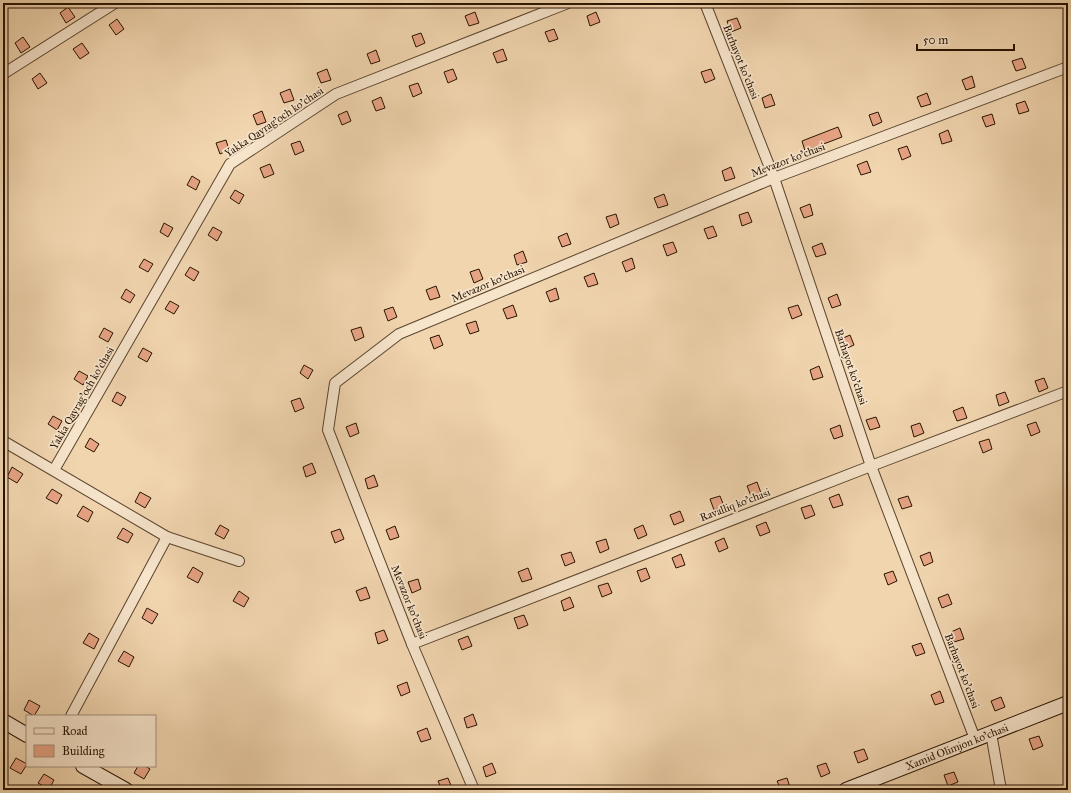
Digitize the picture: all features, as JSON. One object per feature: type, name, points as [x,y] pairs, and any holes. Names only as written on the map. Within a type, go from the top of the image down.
[{"type":"main road","name":"Xamid Olimjon ko'chasi","points":[[846,790],[1068,703]]},
{"type":"main road","points":[[3,721],[26,733]]},
{"type":"main road","points":[[85,767],[126,790]]},
{"type":"street","points":[[3,74],[115,3]]},
{"type":"street","name":"Yakka Qayrag'och ko'chasi","points":[[54,470],[230,164],[336,94],[568,3]]},
{"type":"street","name":"Barhayot ko'chasi","points":[[705,3],[774,178],[871,466],[975,739]]},
{"type":"street","name":"Mevazor ko'chasi","points":[[474,790],[412,644],[328,430],[335,383],[399,334],[774,178],[1068,67]]},
{"type":"street","name":"Ravalliq ko'chasi","points":[[412,644],[1068,391]]},
{"type":"street","points":[[3,441],[167,537],[239,561]]},
{"type":"street","points":[[72,715],[167,537]]},
{"type":"street","points":[[991,733],[1001,790]]},
{"type":"building","points":[[68,7],[75,17],[66,23],[60,13]]},
{"type":"building","points":[[475,12],[479,23],[469,26],[465,16]]},
{"type":"building","points":[[596,12],[600,22],[590,26],[587,16]]},
{"type":"building","points":[[737,18],[741,28],[731,32],[727,21]]},
{"type":"building","points":[[117,19],[124,29],[116,35],[109,25]]},
{"type":"building","points":[[554,29],[558,39],[549,42],[545,32]]},
{"type":"building","points":[[421,33],[425,43],[416,47],[412,36]]},
{"type":"building","points":[[23,37],[30,47],[21,53],[15,43]]},
{"type":"building","points":[[82,43],[89,53],[80,59],[73,49]]},
{"type":"building","points":[[503,49],[507,60],[497,63],[493,53]]},
{"type":"building","points":[[376,50],[380,61],[371,64],[367,54]]},
{"type":"building","points":[[1022,58],[1026,68],[1016,71],[1012,61]]},
{"type":"building","points":[[327,69],[331,80],[321,83],[317,73]]},
{"type":"building","points":[[453,69],[457,79],[448,83],[444,72]]},
{"type":"building","points":[[711,69],[715,79],[705,83],[701,72]]},
{"type":"building","points":[[40,73],[47,83],[38,89],[32,79]]},
{"type":"building","points":[[972,76],[975,87],[966,90],[962,80]]},
{"type":"building","points":[[418,83],[422,93],[413,97],[409,86]]},
{"type":"building","points":[[290,89],[294,100],[284,103],[280,93]]},
{"type":"building","points":[[927,93],[931,104],[921,107],[917,97]]},
{"type":"building","points":[[771,94],[775,105],[765,108],[762,98]]},
{"type":"building","points":[[381,97],[385,108],[376,111],[372,101]]},
{"type":"building","points":[[1025,101],[1029,111],[1019,114],[1016,104]]},
{"type":"building","points":[[262,111],[266,122],[257,125],[253,115]]},
{"type":"building","points":[[347,111],[351,121],[342,125],[338,115]]},
{"type":"building","points":[[878,112],[882,122],[873,126],[869,115]]},
{"type":"building","points":[[992,114],[995,124],[986,127],[982,117]]},
{"type":"building","points":[[838,127],[842,137],[805,151],[802,141]]},
{"type":"building","points":[[948,130],[952,141],[942,144],[939,134]]},
{"type":"building","points":[[226,140],[229,150],[220,154],[216,143]]},
{"type":"building","points":[[300,141],[304,151],[295,155],[291,144]]},
{"type":"building","points":[[907,146],[911,156],[902,160],[898,149]]},
{"type":"building","points":[[867,161],[871,172],[861,175],[857,165]]},
{"type":"building","points":[[270,164],[274,174],[264,178],[260,168]]},
{"type":"building","points":[[731,167],[735,178],[725,181],[722,171]]},
{"type":"building","points":[[192,176],[200,181],[196,190],[187,185]]},
{"type":"building","points":[[235,190],[244,195],[239,204],[230,198]]},
{"type":"building","points":[[664,194],[668,205],[658,208],[654,198]]},
{"type":"building","points":[[810,204],[813,215],[804,218],[800,208]]},
{"type":"building","points":[[748,212],[752,222],[742,226],[739,215]]},
{"type":"building","points":[[616,214],[619,224],[610,228],[606,217]]},
{"type":"building","points":[[164,223],[173,228],[168,237],[160,232]]},
{"type":"building","points":[[713,226],[717,236],[708,239],[704,229]]},
{"type":"building","points":[[213,227],[222,232],[217,241],[208,235]]},
{"type":"building","points":[[567,233],[571,244],[562,247],[558,237]]},
{"type":"building","points":[[673,242],[677,252],[667,256],[663,245]]},
{"type":"building","points":[[822,243],[826,254],[816,257],[812,247]]},
{"type":"building","points":[[523,251],[527,262],[517,265],[514,255]]},
{"type":"building","points":[[632,258],[635,268],[626,272],[622,262]]},
{"type":"building","points":[[144,259],[153,264],[148,272],[139,267]]},
{"type":"building","points":[[190,267],[199,272],[194,281],[185,275]]},
{"type":"building","points":[[479,269],[483,279],[474,283],[470,272]]},
{"type":"building","points":[[594,273],[598,284],[588,287],[584,277]]},
{"type":"building","points":[[436,286],[440,297],[430,300],[426,290]]},
{"type":"building","points":[[556,288],[559,299],[550,302],[546,292]]},
{"type":"building","points":[[126,289],[135,295],[130,303],[121,298]]},
{"type":"building","points":[[837,294],[841,305],[832,308],[828,298]]},
{"type":"building","points":[[170,301],[179,306],[174,314],[165,309]]},
{"type":"building","points":[[513,305],[517,316],[507,319],[503,309]]},
{"type":"building","points":[[798,305],[802,315],[792,319],[788,308]]},
{"type":"building","points":[[393,307],[397,317],[388,321],[384,310]]},
{"type":"building","points":[[476,321],[479,331],[470,334],[466,324]]},
{"type":"building","points":[[361,327],[364,337],[355,341],[351,330]]},
{"type":"building","points":[[104,328],[113,333],[108,342],[99,337]]},
{"type":"building","points":[[439,335],[443,345],[434,349],[430,338]]},
{"type":"building","points":[[850,335],[854,345],[845,349],[841,339]]},
{"type":"building","points":[[143,348],[152,353],[147,362],[138,357]]},
{"type":"building","points":[[304,365],[313,370],[308,379],[300,373]]},
{"type":"building","points":[[819,366],[823,377],[813,380],[810,370]]},
{"type":"building","points":[[79,371],[88,376],[83,385],[74,379]]},
{"type":"building","points":[[1044,378],[1048,388],[1039,392],[1035,381]]},
{"type":"building","points":[[117,392],[126,397],[121,406],[112,401]]},
{"type":"building","points":[[1005,392],[1009,402],[999,406],[996,395]]},
{"type":"building","points":[[300,398],[304,408],[295,412],[291,401]]},
{"type":"building","points":[[963,407],[967,418],[957,421],[953,411]]},
{"type":"building","points":[[53,416],[62,421],[57,430],[48,424]]},
{"type":"building","points":[[876,417],[880,427],[870,430],[866,420]]},
{"type":"building","points":[[1036,422],[1040,432],[1031,436],[1027,425]]},
{"type":"building","points":[[356,423],[359,433],[350,437],[346,427]]},
{"type":"building","points":[[920,423],[924,433],[914,437],[911,426]]},
{"type":"building","points":[[840,425],[843,436],[834,439],[830,429]]},
{"type":"building","points":[[90,438],[99,444],[94,452],[85,447]]},
{"type":"building","points":[[989,439],[992,449],[983,453],[979,442]]},
{"type":"building","points":[[312,463],[316,473],[306,477],[303,467]]},
{"type":"building","points":[[12,467],[23,474],[17,483],[7,477]]},
{"type":"building","points":[[374,475],[378,486],[368,489],[365,479]]},
{"type":"building","points":[[757,482],[761,493],[751,496],[747,486]]},
{"type":"building","points":[[52,489],[62,495],[57,504],[46,498]]},
{"type":"building","points":[[140,492],[151,498],[145,508],[135,502]]},
{"type":"building","points":[[839,494],[843,505],[833,508],[829,498]]},
{"type":"building","points":[[720,496],[724,506],[714,510],[710,499]]},
{"type":"building","points":[[908,496],[912,506],[902,509],[898,499]]},
{"type":"building","points":[[811,505],[815,515],[805,519],[801,508]]},
{"type":"building","points":[[83,506],[93,512],[88,522],[77,516]]},
{"type":"building","points":[[680,511],[684,521],[674,525],[670,515]]},
{"type":"building","points":[[766,522],[770,532],[760,536],[756,526]]},
{"type":"building","points":[[220,525],[229,530],[224,539],[215,534]]},
{"type":"building","points":[[643,525],[647,535],[638,539],[634,529]]},
{"type":"building","points":[[395,526],[399,537],[390,540],[386,530]]},
{"type":"building","points":[[123,528],[133,534],[128,543],[117,538]]},
{"type":"building","points":[[340,529],[344,539],[335,543],[331,532]]},
{"type":"building","points":[[724,538],[728,548],[719,552],[715,542]]},
{"type":"building","points":[[606,539],[609,549],[600,553],[596,542]]},
{"type":"building","points":[[571,552],[575,562],[565,566],[561,555]]},
{"type":"building","points":[[930,552],[933,562],[924,566],[920,556]]},
{"type":"building","points":[[681,554],[685,565],[676,568],[672,558]]},
{"type":"building","points":[[193,567],[203,573],[198,583],[187,577]]},
{"type":"building","points":[[528,568],[532,579],[522,582],[518,572]]},
{"type":"building","points":[[646,568],[650,578],[641,582],[637,571]]},
{"type":"building","points":[[893,571],[897,581],[888,585],[884,574]]},
{"type":"building","points":[[418,579],[421,589],[412,593],[408,582]]},
{"type":"building","points":[[608,583],[612,593],[602,597],[598,586]]},
{"type":"building","points":[[366,587],[370,598],[360,601],[356,591]]},
{"type":"building","points":[[239,591],[249,598],[244,607],[233,601]]},
{"type":"building","points":[[948,594],[952,604],[942,608],[938,598]]},
{"type":"building","points":[[570,597],[574,607],[564,611],[561,601]]},
{"type":"building","points":[[147,608],[158,614],[152,624],[142,618]]},
{"type":"building","points":[[524,615],[528,625],[518,629],[514,618]]},
{"type":"building","points":[[960,628],[964,639],[954,642],[951,632]]},
{"type":"building","points":[[384,630],[388,640],[378,644],[375,633]]},
{"type":"building","points":[[89,633],[99,639],[94,649],[83,643]]},
{"type":"building","points":[[468,636],[472,646],[462,650],[458,640]]},
{"type":"building","points":[[921,643],[925,653],[916,656],[912,646]]},
{"type":"building","points":[[124,651],[134,657],[129,667],[118,661]]},
{"type":"building","points":[[407,682],[410,692],[401,696],[397,686]]},
{"type":"building","points":[[940,691],[944,702],[935,705],[931,695]]},
{"type":"building","points":[[1001,697],[1005,707],[995,711],[991,701]]},
{"type":"building","points":[[29,700],[40,706],[35,715],[24,710]]},
{"type":"building","points":[[473,714],[477,725],[467,728],[464,718]]},
{"type":"building","points":[[427,728],[431,739],[421,742],[417,732]]},
{"type":"building","points":[[1039,736],[1043,746],[1033,750],[1029,739]]},
{"type":"building","points":[[864,749],[868,759],[858,763],[854,752]]},
{"type":"building","points":[[16,758],[26,763],[21,774],[10,768]]},
{"type":"building","points":[[492,763],[496,773],[486,777],[483,767]]},
{"type":"building","points":[[826,763],[830,773],[821,777],[817,766]]},
{"type":"building","points":[[137,767],[147,767],[150,769],[144,779],[134,773]]},
{"type":"building","points":[[954,772],[958,782],[948,786],[944,775]]},
{"type":"building","points":[[44,774],[54,780],[49,789],[38,783]]},
{"type":"building","points":[[448,778],[452,788],[442,790],[438,781]]},
{"type":"building","points":[[787,778],[791,790],[781,790],[777,781]]}]
